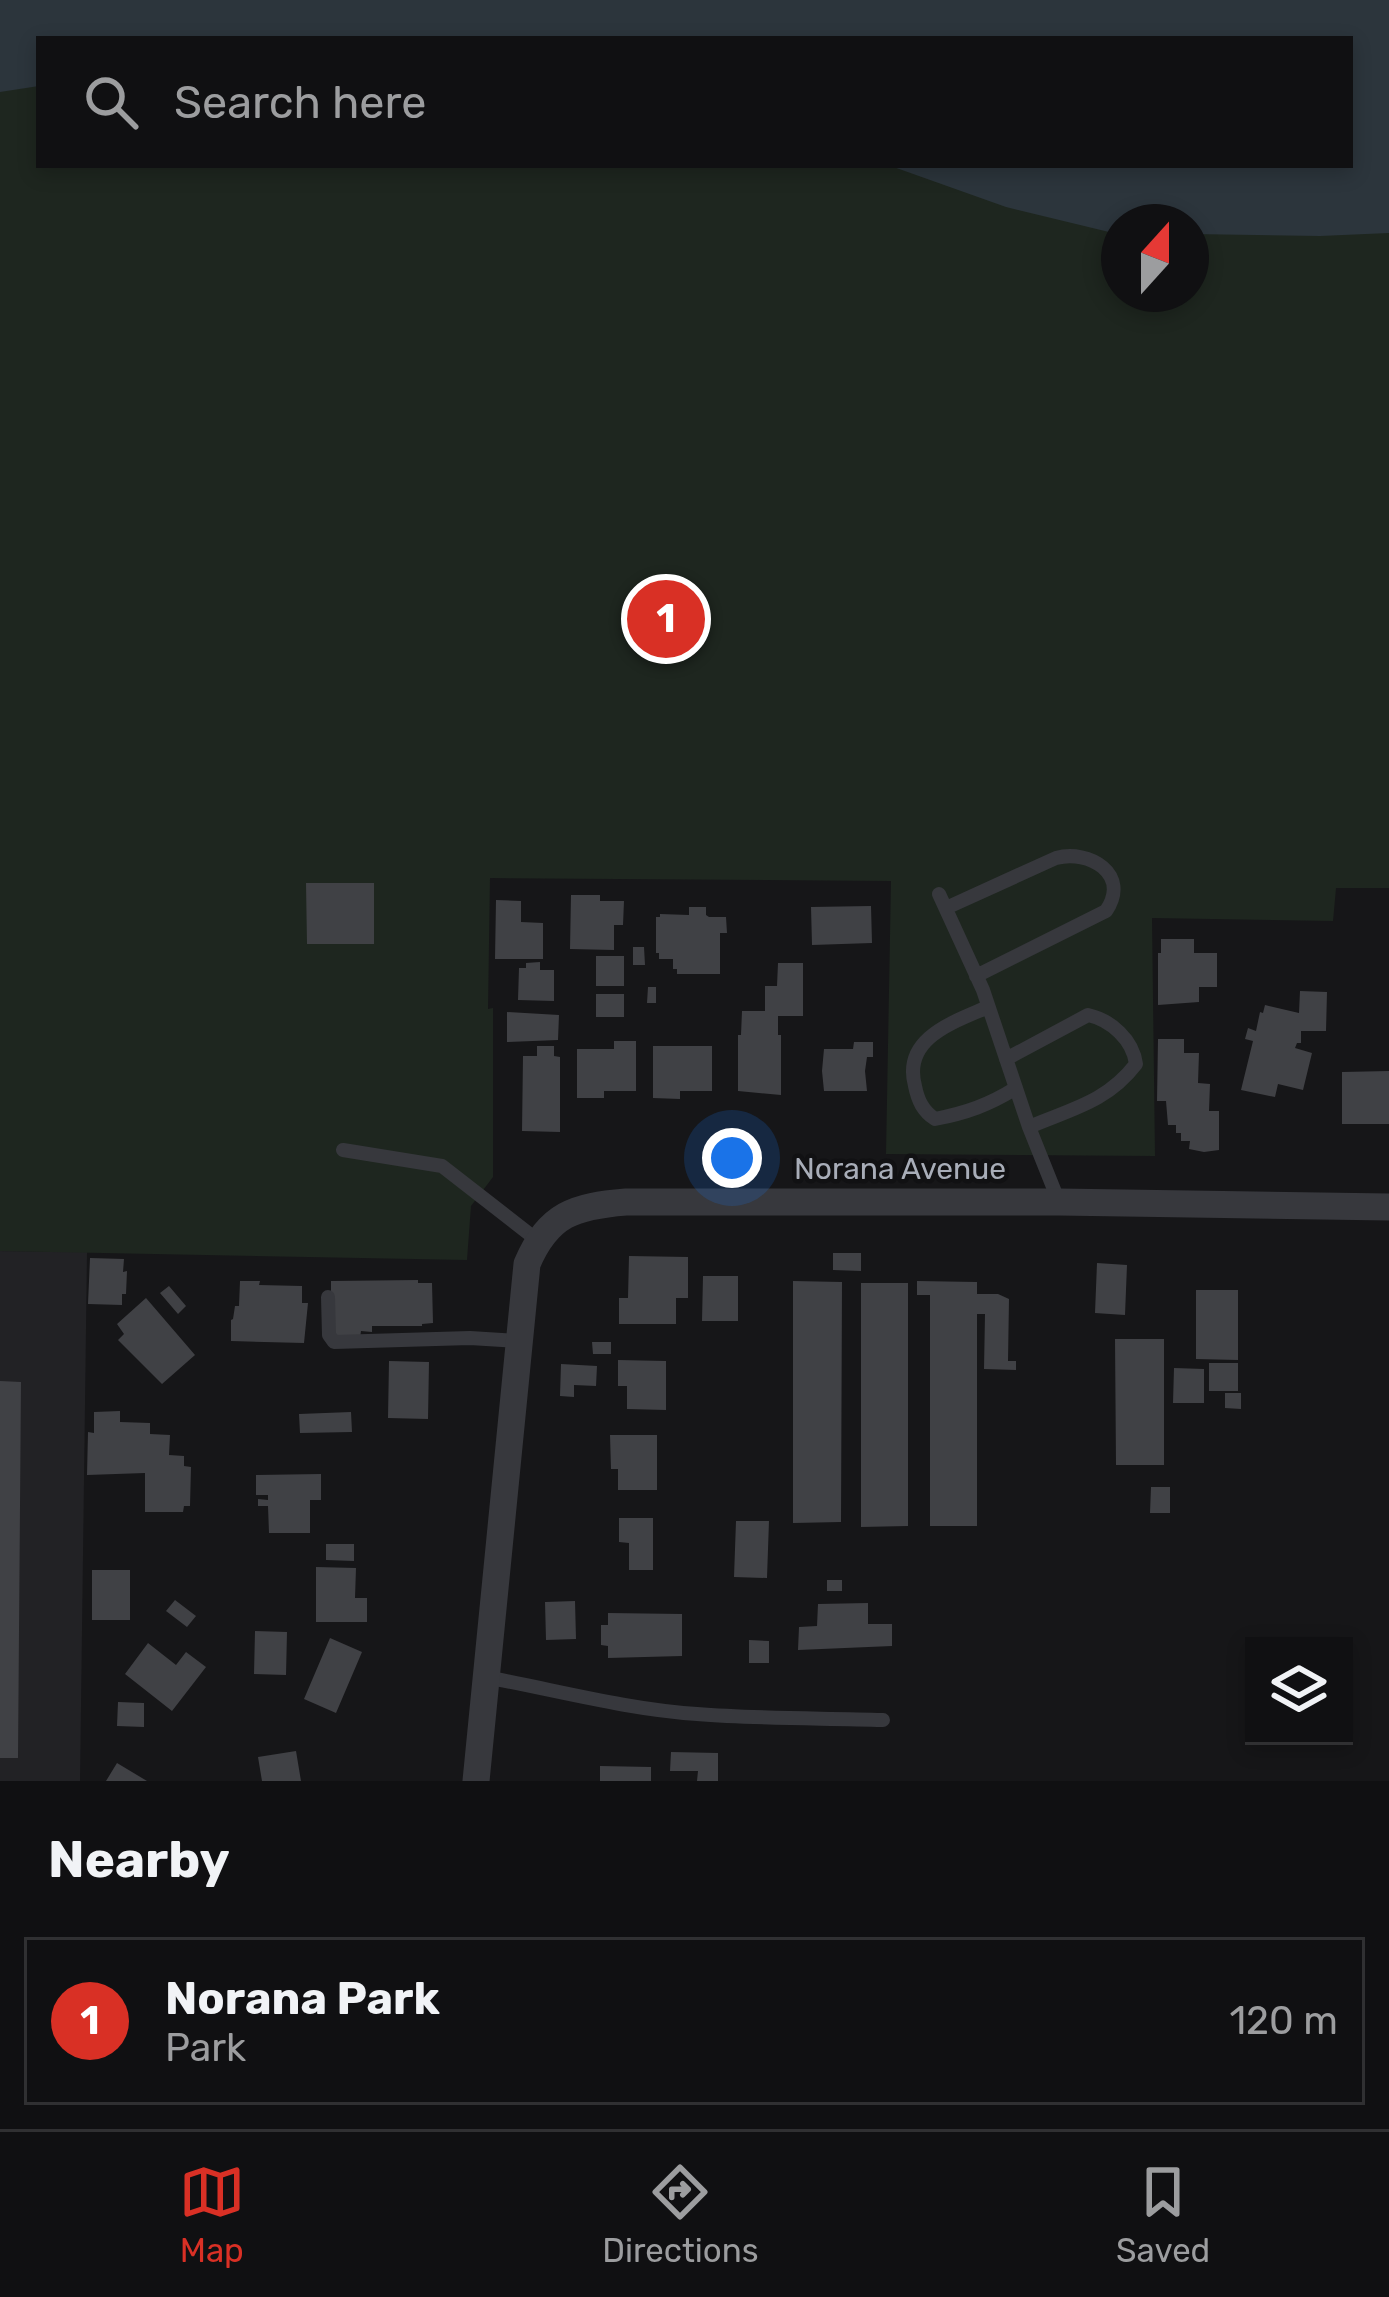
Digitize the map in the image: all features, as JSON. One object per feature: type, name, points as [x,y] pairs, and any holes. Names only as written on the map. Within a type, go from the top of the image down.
[{"type":"street","name":"Norana Avenue","points":[[537,1240],[566,1215],[590,1204],[608,1203],[1389,1207]]},
{"type":"street","points":[[476,1781],[517,1341],[526,1264],[537,1240]]},
{"type":"lane","points":[[976,976],[1106,911],[1115,889],[1111,876],[1099,865],[1072,854],[942,901],[976,976],[1059,1202]]},
{"type":"lane","points":[[988,1007],[930,1034],[916,1054],[914,1084],[924,1112],[935,1119],[991,1104],[1016,1088]]},
{"type":"lane","points":[[1006,1059],[1088,1015],[1129,1040],[1135,1054],[1136,1064],[1106,1095],[1029,1127]]},
{"type":"lane","points":[[343,1150],[442,1166],[537,1240]]},
{"type":"lane","points":[[328,1297],[328,1335],[334,1342],[517,1341]]},
{"type":"lane","points":[[485,1677],[598,1702],[696,1714],[884,1720]]},
{"type":"shaded area","points":[[0,0],[1389,0],[1389,888],[1336,888],[1333,921],[1152,918],[1155,1156],[886,1154],[891,881],[490,878],[493,1177],[471,1206],[467,1260],[0,1251]]},
{"type":"shaded area","points":[[0,0],[1389,0],[1389,233],[1209,234],[1209,204],[1101,204],[1101,230],[1006,207],[896,168],[1353,168],[1353,36],[36,36],[36,86],[0,92]]},
{"type":"shaded area","points":[[0,1251],[87,1252],[80,1781],[0,1781]]},
{"type":"building","points":[[306,883],[374,883],[374,944],[307,944]]},
{"type":"building","points":[[571,895],[624,901],[623,925],[614,925],[614,950],[570,949]]},
{"type":"building","points":[[496,900],[521,901],[521,922],[543,923],[543,959],[495,959]]},
{"type":"building","points":[[871,906],[872,943],[812,945],[811,907]]},
{"type":"building","points":[[689,907],[706,907],[709,917],[726,917],[727,933],[720,933],[720,974],[677,974],[673,959],[659,959],[656,953],[656,917],[689,915]]},
{"type":"building","points":[[1161,939],[1194,939],[1194,953],[1217,953],[1217,987],[1199,987],[1199,1002],[1158,1005]]},
{"type":"building","points":[[633,947],[644,947],[645,965],[633,965]]},
{"type":"building","points":[[596,956],[624,956],[624,986],[596,986]]},
{"type":"building","points":[[540,962],[540,970],[554,970],[554,1001],[518,1000],[519,968]]},
{"type":"building","points":[[778,963],[803,963],[803,1016],[778,1016],[781,1095],[738,1091],[742,1011],[765,1011],[765,986],[777,986]]},
{"type":"building","points":[[648,987],[656,987],[656,1003],[647,1003]]},
{"type":"building","points":[[1300,991],[1327,992],[1326,1031],[1301,1031],[1301,1043],[1295,1048],[1312,1053],[1303,1090],[1278,1084],[1275,1097],[1241,1090],[1253,1041],[1245,1039],[1248,1028],[1256,1031],[1265,1005],[1299,1013]]},
{"type":"building","points":[[596,994],[624,994],[624,1017],[596,1017]]},
{"type":"building","points":[[507,1012],[559,1015],[558,1040],[507,1042]]},
{"type":"building","points":[[1158,1039],[1184,1039],[1184,1053],[1199,1053],[1198,1083],[1210,1084],[1209,1111],[1219,1111],[1219,1150],[1189,1149],[1190,1141],[1181,1141],[1176,1125],[1168,1125],[1166,1101],[1157,1101]]},
{"type":"building","points":[[614,1041],[636,1041],[636,1091],[604,1091],[604,1098],[577,1098],[577,1049],[614,1049]]},
{"type":"building","points":[[854,1042],[873,1042],[873,1057],[867,1057],[865,1071],[867,1091],[824,1091],[824,1049],[853,1049]]},
{"type":"building","points":[[537,1046],[554,1046],[554,1056],[560,1057],[560,1132],[522,1131],[523,1056],[537,1056]]},
{"type":"building","points":[[653,1046],[712,1046],[712,1091],[680,1091],[680,1099],[653,1098]]},
{"type":"building","points":[[1389,1071],[1389,1124],[1342,1124],[1342,1072]]},
{"type":"building","points":[[833,1253],[861,1253],[861,1271],[833,1270]]},
{"type":"building","points":[[629,1256],[688,1257],[688,1298],[676,1298],[676,1324],[619,1324],[619,1298],[628,1298]]},
{"type":"building","points":[[90,1258],[124,1259],[122,1305],[88,1304]]},
{"type":"building","points":[[1097,1263],[1127,1265],[1125,1315],[1095,1313]]},
{"type":"building","points":[[703,1276],[738,1276],[738,1321],[702,1321]]},
{"type":"building","points":[[240,1281],[302,1286],[302,1303],[308,1303],[304,1343],[231,1341]]},
{"type":"building","points":[[331,1281],[432,1283],[433,1323],[372,1326],[372,1332],[361,1331],[360,1338],[334,1338]]},
{"type":"building","points":[[793,1281],[842,1282],[841,1522],[793,1523]]},
{"type":"building","points":[[917,1281],[977,1282],[977,1294],[1009,1299],[1008,1361],[1016,1361],[1016,1370],[984,1369],[985,1314],[977,1314],[977,1526],[930,1526],[930,1295],[917,1295]]},
{"type":"building","points":[[861,1283],[908,1283],[908,1526],[861,1527]]},
{"type":"building","points":[[169,1286],[186,1306],[178,1314],[160,1293]]},
{"type":"building","points":[[1196,1290],[1238,1290],[1238,1360],[1196,1359]]},
{"type":"building","points":[[146,1298],[195,1355],[162,1384],[118,1340],[124,1334],[117,1324]]},
{"type":"building","points":[[1115,1339],[1164,1339],[1164,1465],[1116,1465]]},
{"type":"building","points":[[592,1342],[611,1342],[611,1354],[593,1354]]},
{"type":"building","points":[[618,1360],[666,1361],[666,1410],[627,1409],[627,1386],[618,1386]]},
{"type":"building","points":[[389,1361],[429,1362],[428,1419],[388,1418]]},
{"type":"building","points":[[1209,1363],[1238,1363],[1238,1391],[1209,1391]]},
{"type":"building","points":[[561,1364],[597,1366],[596,1386],[574,1385],[574,1397],[560,1396]]},
{"type":"building","points":[[1174,1368],[1204,1369],[1204,1403],[1173,1403]]},
{"type":"building","points":[[0,1381],[21,1382],[18,1758],[0,1758]]},
{"type":"building","points":[[1225,1393],[1241,1393],[1241,1409],[1225,1408]]},
{"type":"building","points":[[120,1411],[120,1422],[150,1423],[150,1434],[170,1435],[169,1455],[184,1456],[184,1466],[191,1467],[190,1506],[184,1506],[183,1512],[145,1512],[145,1473],[87,1475],[88,1432],[94,1433],[94,1412]]},
{"type":"building","points":[[351,1412],[352,1432],[300,1433],[299,1414]]},
{"type":"building","points":[[610,1435],[657,1435],[657,1490],[618,1490],[618,1469],[611,1469]]},
{"type":"building","points":[[321,1474],[321,1500],[310,1500],[310,1533],[269,1533],[268,1506],[258,1506],[258,1499],[268,1500],[268,1495],[256,1495],[256,1475]]},
{"type":"building","points":[[1151,1487],[1170,1487],[1170,1513],[1150,1513]]},
{"type":"building","points":[[619,1518],[653,1518],[653,1570],[629,1570],[629,1543],[619,1542]]},
{"type":"building","points":[[736,1521],[769,1521],[767,1578],[734,1577]]},
{"type":"building","points":[[326,1544],[354,1544],[354,1561],[326,1560]]},
{"type":"building","points":[[316,1567],[356,1568],[355,1598],[367,1598],[367,1622],[316,1622]]},
{"type":"building","points":[[92,1570],[130,1570],[130,1620],[92,1620]]},
{"type":"building","points":[[827,1580],[842,1580],[842,1591],[827,1591]]},
{"type":"building","points":[[175,1600],[196,1616],[187,1627],[166,1611]]},
{"type":"building","points":[[575,1601],[576,1639],[546,1640],[545,1602]]},
{"type":"building","points":[[868,1603],[868,1624],[892,1624],[892,1646],[798,1650],[799,1627],[817,1626],[818,1604]]},
{"type":"building","points":[[608,1613],[682,1614],[682,1656],[608,1658],[608,1646],[601,1645],[601,1625],[608,1625]]},
{"type":"building","points":[[255,1631],[287,1632],[286,1675],[254,1674]]},
{"type":"building","points":[[330,1638],[362,1652],[336,1713],[304,1699]]},
{"type":"building","points":[[749,1640],[769,1641],[769,1663],[749,1663]]},
{"type":"building","points":[[148,1643],[176,1665],[186,1652],[206,1667],[172,1711],[125,1674]]},
{"type":"building","points":[[118,1702],[144,1703],[144,1727],[117,1726]]},
{"type":"building","points":[[296,1751],[301,1781],[262,1781],[258,1757]]},
{"type":"building","points":[[671,1752],[718,1753],[718,1781],[697,1781],[698,1771],[670,1771]]},
{"type":"building","points":[[117,1763],[147,1781],[106,1781]]},
{"type":"building","points":[[600,1766],[651,1767],[651,1781],[600,1781]]},
{"type":"place","name":"Norana Park","points":[[666,619]]}]
